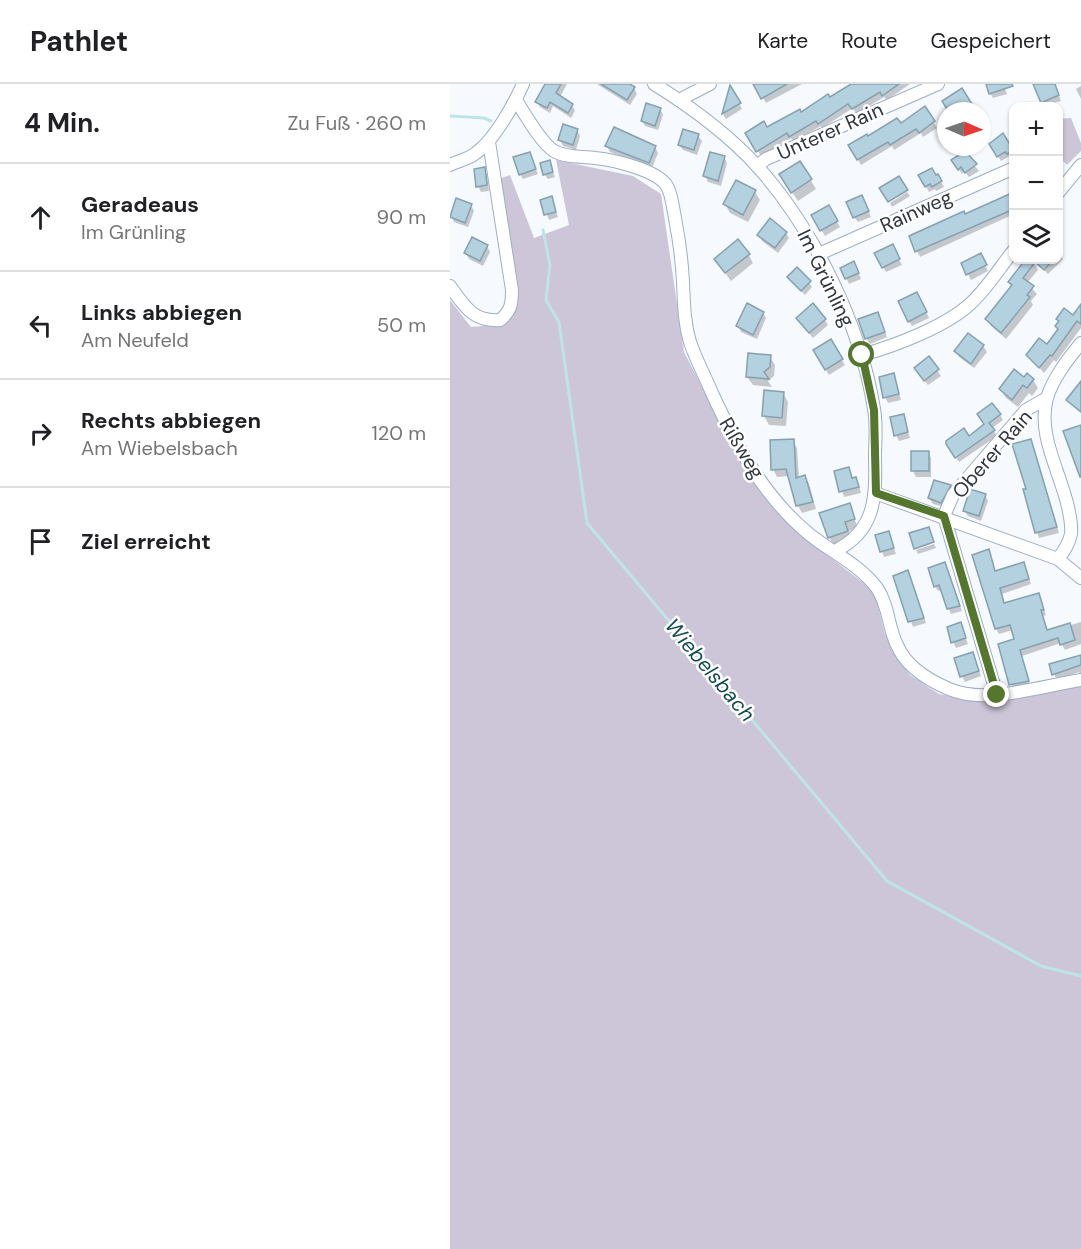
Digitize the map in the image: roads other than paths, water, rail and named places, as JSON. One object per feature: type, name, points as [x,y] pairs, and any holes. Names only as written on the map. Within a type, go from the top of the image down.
[{"type":"street","points":[[450,165],[474,154],[489,142],[516,100],[523,84]]},
{"type":"street","name":"Im Grünling","points":[[654,84],[710,122],[757,166],[791,210],[819,254],[862,355],[874,410],[876,493],[865,528],[849,544],[835,551]]},
{"type":"street","points":[[679,100],[710,84]]},
{"type":"street","name":"Unterer Rain","points":[[757,166],[766,159],[938,84]]},
{"type":"street","name":"Rißweg","points":[[516,100],[528,120],[552,150],[561,155],[597,158],[641,170],[658,177],[668,187],[679,238],[683,311],[690,342],[721,412],[752,469],[772,495],[808,533],[863,572],[878,589],[886,604],[897,646],[908,662],[922,676],[965,694],[997,695],[1081,680]]},
{"type":"street","points":[[450,286],[466,308],[479,319],[500,320],[508,313],[512,304],[512,291],[489,142]]},
{"type":"street","points":[[1063,183],[1081,165]]},
{"type":"street","name":"Rainweg","points":[[819,254],[1009,170]]},
{"type":"street","points":[[862,355],[910,338],[951,317],[970,304],[1009,256]]},
{"type":"street","name":"Oberer Rain","points":[[1058,559],[1069,542],[1071,532],[1067,502],[1044,429],[1047,398],[1063,365],[1081,343]]},
{"type":"street","name":"Oberer Rain","points":[[944,516],[953,495],[1026,410],[1047,398]]},
{"type":"street","points":[[876,493],[1058,559],[1081,578]]},
{"type":"street","points":[[944,516],[997,695]]},
{"type":"waterway","name":"Wiebelsbach","points":[[450,116],[484,118],[491,121]]},
{"type":"waterway","name":"Wiebelsbach","points":[[543,230],[550,265],[546,300],[559,322],[587,523],[887,881],[1041,966],[1081,976]]}]
